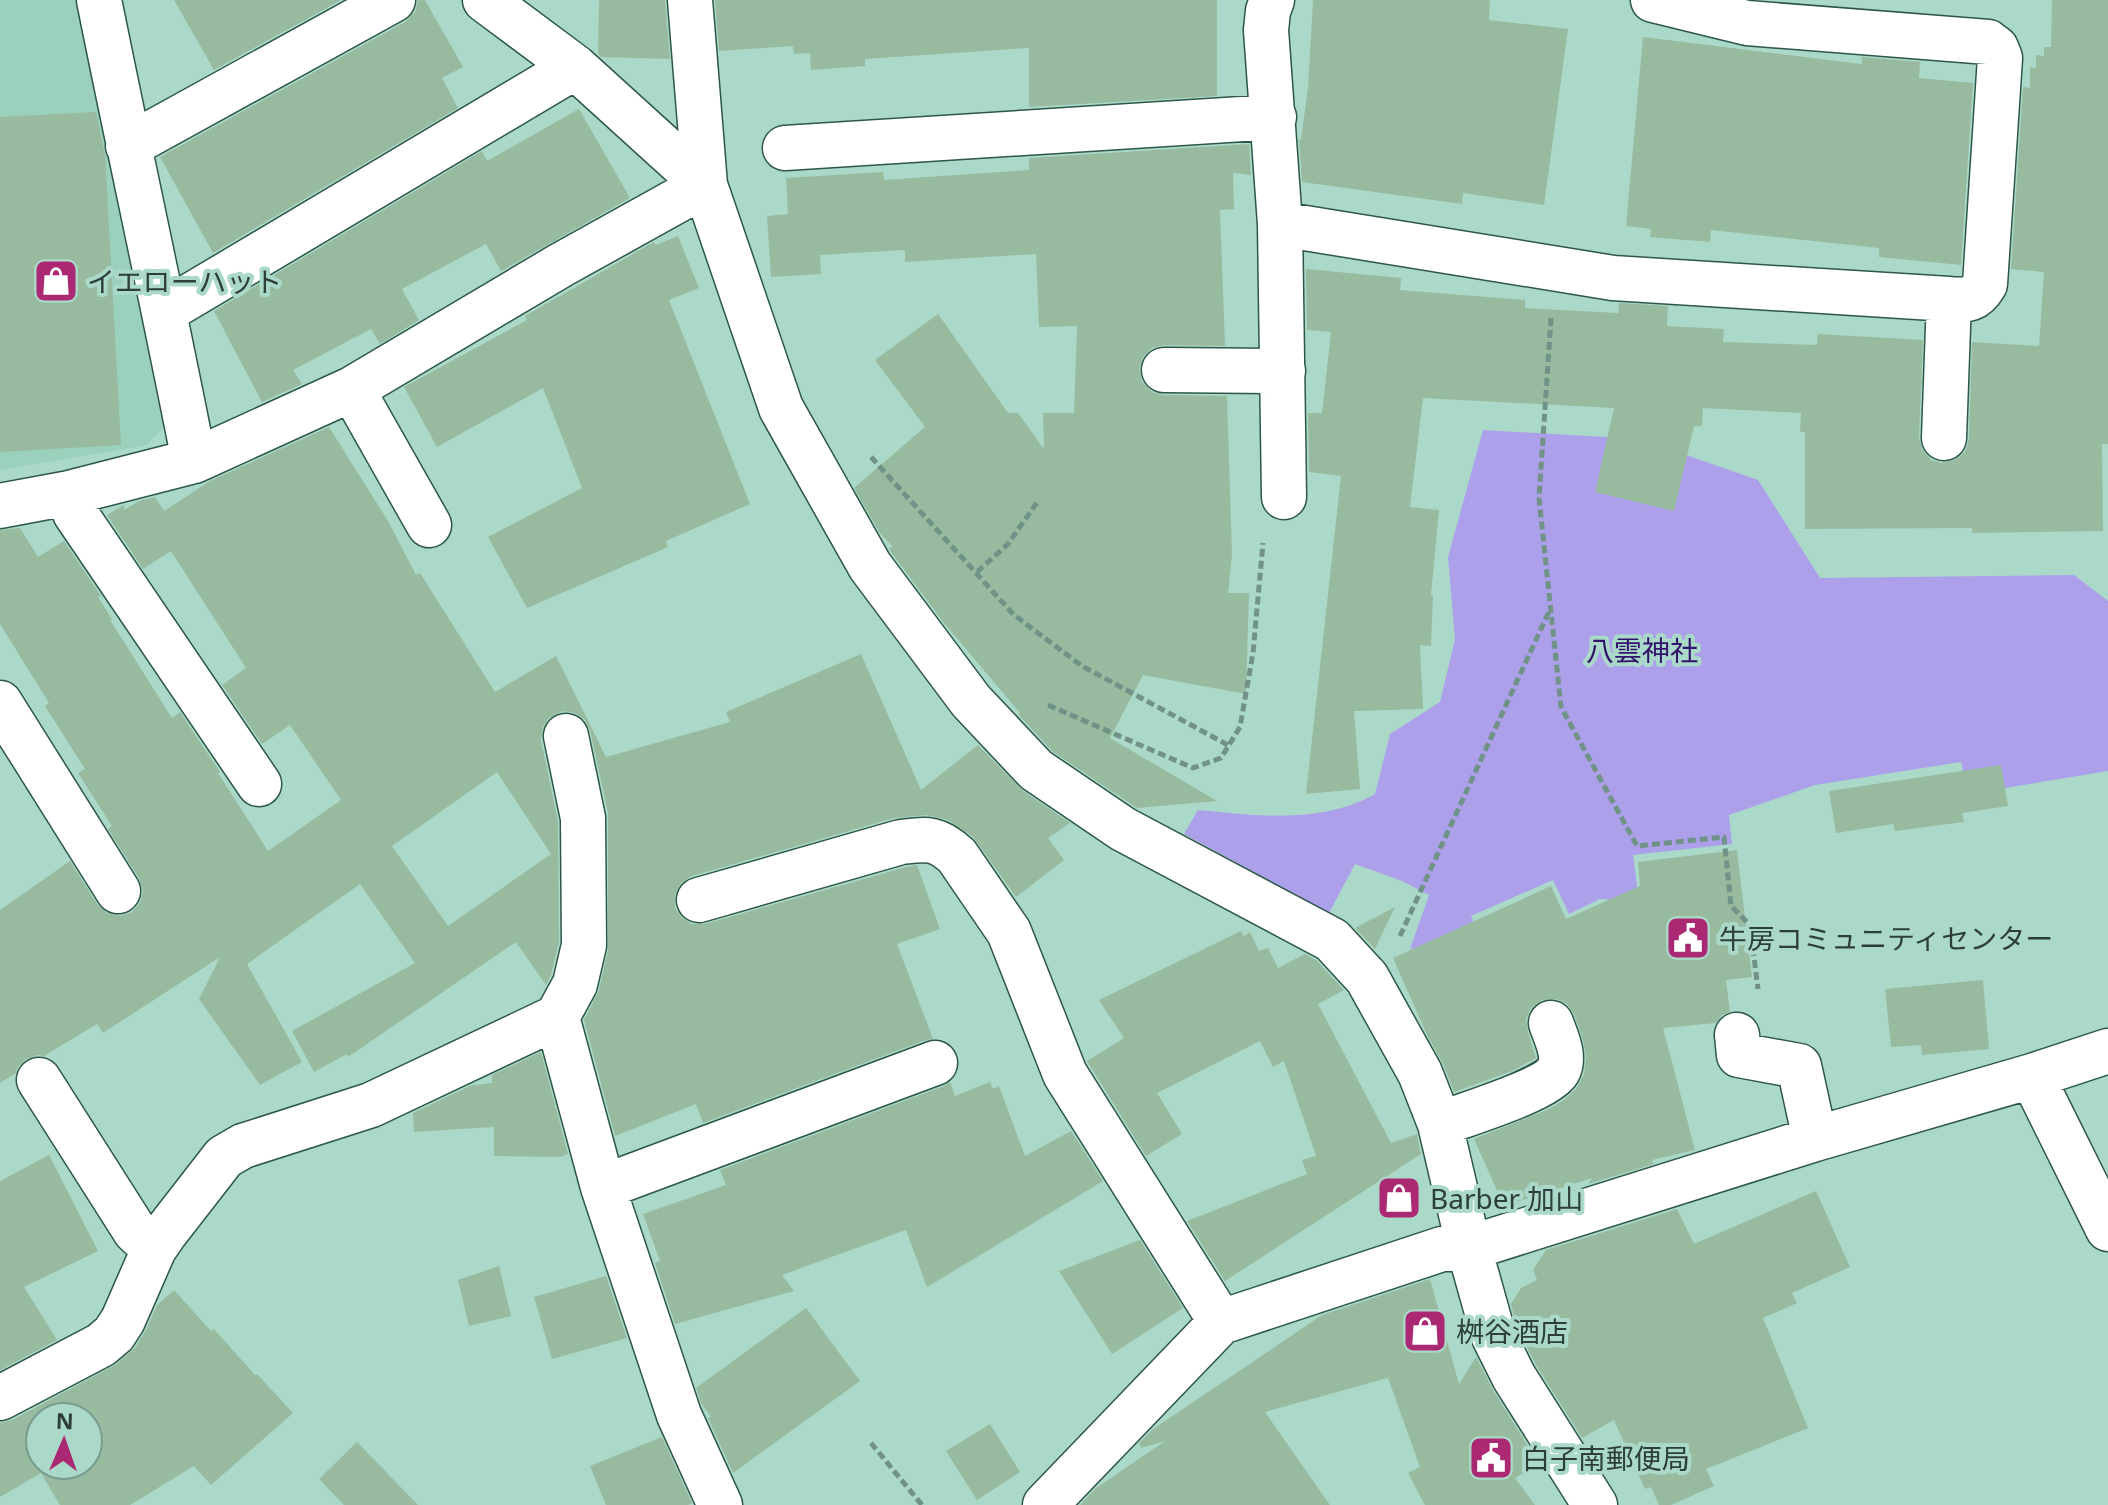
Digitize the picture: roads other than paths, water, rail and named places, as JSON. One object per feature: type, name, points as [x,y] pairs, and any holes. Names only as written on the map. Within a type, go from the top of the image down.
[{"type":"street","points":[[99,0],[194,461]]},
{"type":"street","points":[[128,146],[393,0]]},
{"type":"street","points":[[485,0],[575,67],[705,185]]},
{"type":"street","points":[[690,0],[705,185],[781,408],[870,566],[971,701],[1036,770],[1123,829],[1332,940],[1367,978],[1420,1073],[1440,1124],[1494,1337],[1514,1377],[1595,1505]]},
{"type":"street","points":[[1272,0],[1266,30],[1280,224],[1284,497]]},
{"type":"street","points":[[1280,224],[1613,278],[1967,300],[1979,295],[1985,284],[2000,58],[1996,48],[1988,42],[1747,23],[1653,0]]},
{"type":"street","points":[[165,311],[575,67]]},
{"type":"street","points":[[785,148],[1274,117]]},
{"type":"street","points":[[0,506],[69,493],[194,461],[352,389],[561,265],[705,185]]},
{"type":"street","points":[[1944,438],[1949,299]]},
{"type":"street","points":[[1164,370],[1283,371]]},
{"type":"street","points":[[352,389],[429,525]]},
{"type":"street","points":[[69,493],[75,513],[259,784]]},
{"type":"street","points":[[0,703],[118,891]]},
{"type":"street","points":[[0,1398],[101,1345],[114,1334],[154,1249],[224,1157],[243,1146],[371,1105],[557,1017],[575,984],[584,945],[583,818],[566,736]]},
{"type":"street","points":[[699,900],[901,842],[933,839],[950,849],[1009,932],[1065,1074],[1221,1322]]},
{"type":"street","points":[[557,1017],[603,1187],[679,1415],[720,1505]]},
{"type":"street","points":[[1748,1018],[1739,1055],[1799,1066],[1815,1139]]},
{"type":"street","points":[[1440,1124],[1527,1092],[1557,1073],[1561,1053],[1551,1023]]},
{"type":"street","points":[[1045,1505],[1221,1322],[1442,1249],[1469,1248],[2108,1051]]},
{"type":"street","points":[[603,1187],[935,1063]]},
{"type":"street","points":[[2032,1076],[2108,1229]]},
{"type":"street","points":[[39,1080],[135,1231],[154,1249]]},
{"type":"place","name":"イエローハット","points":[[56,281]]},
{"type":"place","name":"牛房コミュニティセンター","points":[[1688,938]]},
{"type":"place","name":"Barber 加山","points":[[1399,1198]]},
{"type":"place","name":"桝谷酒店","points":[[1425,1331]]},
{"type":"place","name":"白子南郵便局","points":[[1491,1458]]},
{"type":"park label","name":"八雲神社","points":[[1642,650]]}]
